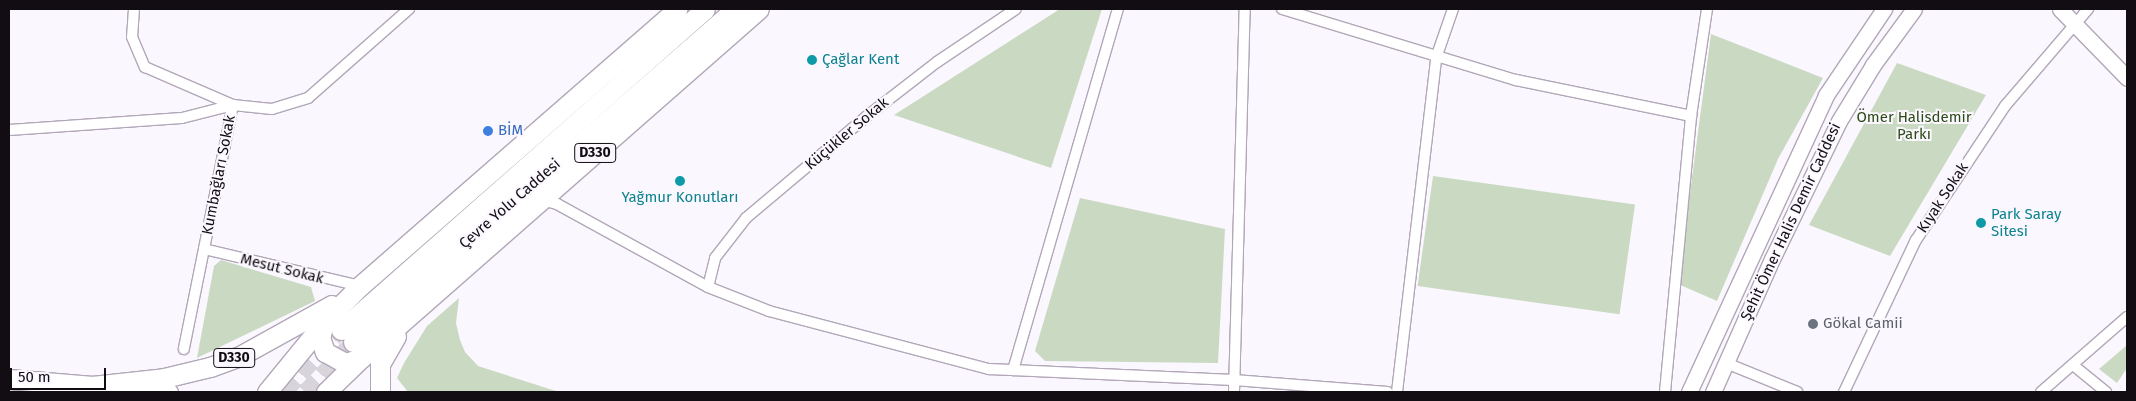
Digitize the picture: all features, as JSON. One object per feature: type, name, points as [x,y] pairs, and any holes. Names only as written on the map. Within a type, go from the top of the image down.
[{"type":"highway","name":"D330","points":[[9,379],[92,386],[164,378],[220,363],[313,317],[360,286],[677,9]]},
{"type":"highway","name":"Çevre Yolu Caddesi","points":[[345,338],[705,9]]},
{"type":"highway","name":"Çevre Yolu Caddesi","points":[[345,338],[734,9]]},
{"type":"highway","name":"D330","points":[[326,392],[345,338],[431,298],[759,9]]},
{"type":"highway","points":[[267,392],[345,338],[360,286]]},
{"type":"highway","points":[[380,392],[379,371],[384,356],[396,336],[431,298]]},
{"type":"highway","points":[[92,386],[168,392]]},
{"type":"main road","name":"Şehit Ömer Halis Demir Caddesi","points":[[1689,392],[1826,95],[1884,9]]},
{"type":"main road","name":"Şehit Ömer Halis Demir Caddesi","points":[[1713,392],[1839,121],[1873,65],[1914,9]]},
{"type":"main road","points":[[2060,9],[2127,78]]},
{"type":"street","points":[[134,9],[132,37],[145,67],[233,105],[272,109],[308,98],[409,9]]},
{"type":"street","name":"Küçükler Sokak","points":[[708,287],[715,258],[746,218],[866,116],[937,62],[1016,9]]},
{"type":"street","points":[[1013,370],[1118,9]]},
{"type":"street","points":[[1234,392],[1245,9]]},
{"type":"street","points":[[1282,9],[1436,58],[1516,80],[1690,116]]},
{"type":"street","points":[[1397,392],[1436,58],[1453,9]]},
{"type":"street","points":[[1665,392],[1690,116],[1707,9]]},
{"type":"street","name":"Kıyak Sokak","points":[[1844,392],[1916,240],[2005,106],[2088,9]]},
{"type":"street","name":"Kumbağları Sokak","points":[[9,130],[182,118],[233,105],[184,349]]},
{"type":"street","points":[[542,200],[557,204],[708,287],[778,314],[989,369],[1234,380],[1388,392]]},
{"type":"street","name":"Mesut Sokak","points":[[204,249],[360,286]]},
{"type":"street","points":[[2041,392],[2127,317]]},
{"type":"street","points":[[1726,363],[1797,392]]},
{"type":"street","points":[[2073,364],[2106,392]]},
{"type":"green space","points":[[1060,9],[1102,9],[1051,168],[894,115]]},
{"type":"green space","points":[[1711,34],[1823,78],[1778,159],[1717,301],[1678,284]]},
{"type":"green space","name":"Ömer Halisdemir Parkı","points":[[1897,63],[1986,95],[1890,256],[1809,225]]},
{"type":"green space","points":[[1433,176],[1635,204],[1620,314],[1418,286]]},
{"type":"green space","points":[[1080,198],[1225,229],[1218,363],[1045,361],[1035,351]]},
{"type":"green space","points":[[221,260],[311,287],[315,301],[197,358],[214,266]]},
{"type":"green space","points":[[459,298],[456,323],[460,340],[465,352],[478,366],[559,392],[408,392],[397,378],[404,363],[427,326]]},
{"type":"green space","points":[[2127,345],[2127,368],[2117,383],[2099,369]]},
{"type":"tunnel","points":[[285,392],[341,330]]},
{"type":"tunnel","points":[[305,392],[353,342]]},
{"type":"place","name":"Çağlar Kent","points":[[812,60]]},
{"type":"place","name":"BİM","points":[[488,131]]},
{"type":"place","name":"Yağmur Konutları","points":[[680,181]]},
{"type":"place","name":"Park Saray Sitesi","points":[[1981,223]]},
{"type":"place","name":"Gökal Camii","points":[[1813,324]]}]
